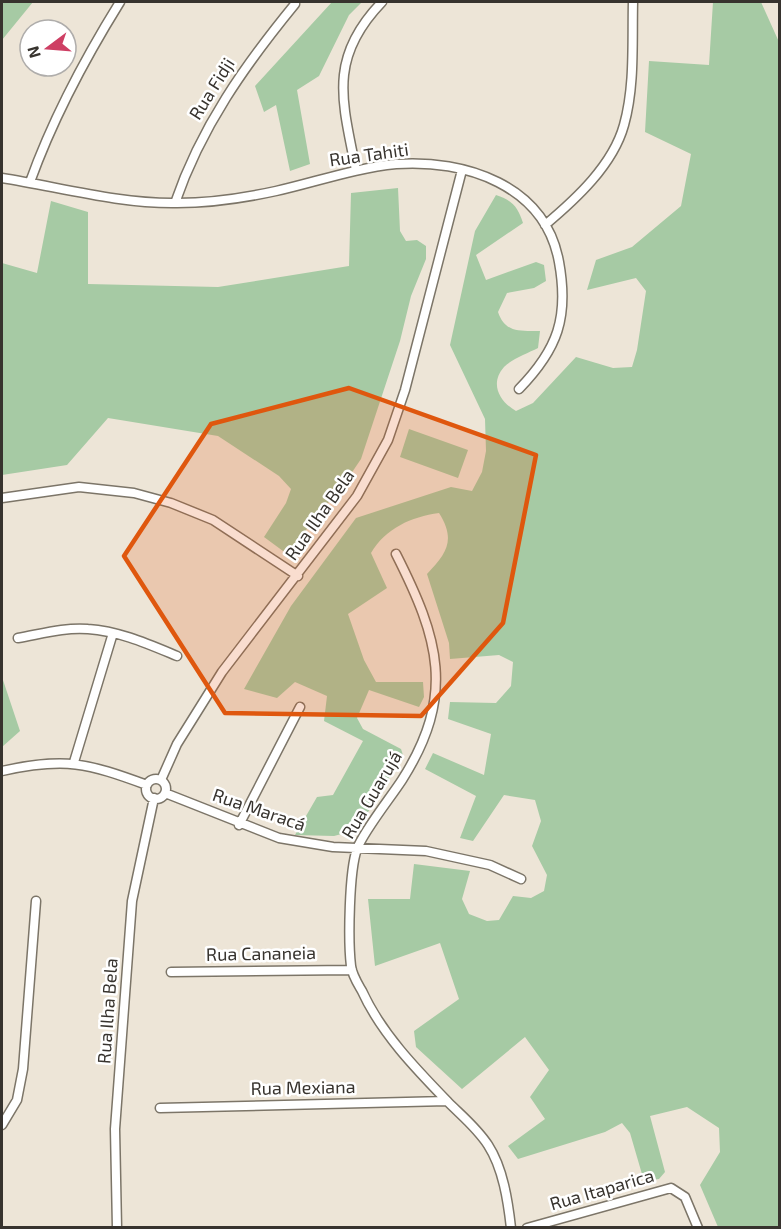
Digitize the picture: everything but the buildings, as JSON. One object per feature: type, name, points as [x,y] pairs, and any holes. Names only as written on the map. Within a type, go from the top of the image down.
[{"type":"street","points":[[30,182],[53,120],[85,59],[120,2]]},
{"type":"street","points":[[356,170],[343,83],[345,63],[360,25],[382,2]]},
{"type":"street","points":[[545,225],[588,184],[612,152],[624,126],[631,87],[633,2]]},
{"type":"street","name":"Rua Fidji","points":[[175,203],[199,142],[231,87],[295,4]]},
{"type":"street","name":"Rua Tahiti","points":[[2,178],[148,202],[175,203],[216,201],[266,193],[356,170],[396,164],[431,165],[462,170],[509,186],[528,202],[545,225],[558,253],[563,284],[563,312],[557,337],[548,354],[519,389]]},
{"type":"street","name":"Rua Ilha Bela","points":[[161,780],[177,744],[222,672],[298,576],[357,496],[388,440],[405,390],[462,170]]},
{"type":"street","points":[[2,498],[79,487],[134,493],[171,503],[213,519],[298,576]]},
{"type":"street","name":"Rua Guarujá","points":[[396,554],[414,592],[432,641],[436,676],[435,706],[426,734],[404,777],[357,849],[351,913],[352,970],[380,1025],[490,1147],[501,1178],[511,1227]]},
{"type":"street","points":[[18,638],[66,629],[87,628],[139,640],[177,656]]},
{"type":"street","points":[[74,762],[112,633]]},
{"type":"street","points":[[240,825],[300,707]]},
{"type":"street","points":[[2,771],[35,764],[74,762],[107,770],[147,785]]},
{"type":"street","points":[[154,779],[161,780],[165,785],[165,793],[160,798],[154,798],[147,792],[147,785],[154,779]]},
{"type":"street","name":"Rua Maracá","points":[[165,793],[240,825],[290,840],[357,849],[395,848],[459,856],[490,865],[521,879]]},
{"type":"street","name":"Rua Ilha Bela","points":[[117,1227],[115,1129],[132,901],[154,798]]},
{"type":"street","points":[[2,1125],[17,1100],[23,1069],[36,901]]},
{"type":"street","name":"Rua Cananeia","points":[[171,972],[352,970]]},
{"type":"street","name":"Rua Mexiana","points":[[160,1108],[447,1101]]},
{"type":"street","name":"Rua Itaparica","points":[[527,1227],[670,1188],[685,1197],[698,1227]]},
{"type":"highlighted area","points":[[349,388],[536,455],[503,623],[421,716],[225,713],[124,556],[211,424]]},
{"type":"green space","points":[[2,2],[33,2],[18,18],[2,40]]},
{"type":"green space","points":[[332,2],[362,2],[349,15],[319,76],[297,90],[310,164],[290,171],[276,105],[264,112],[255,86]]},
{"type":"green space","points":[[713,2],[761,2],[779,42],[779,1227],[718,1227],[700,1185],[720,1152],[719,1128],[687,1107],[650,1116],[665,1172],[659,1179],[644,1181],[630,1133],[622,1123],[605,1132],[518,1159],[508,1146],[545,1119],[530,1097],[549,1070],[525,1037],[462,1089],[416,1047],[414,1031],[459,999],[440,943],[375,966],[368,899],[410,899],[414,864],[470,871],[462,899],[469,914],[487,921],[499,920],[513,896],[531,898],[544,891],[547,875],[532,846],[541,821],[535,800],[504,795],[473,841],[460,838],[476,796],[425,769],[433,753],[484,775],[491,734],[448,719],[450,702],[496,703],[511,686],[513,662],[499,655],[450,659],[449,643],[427,574],[440,559],[447,546],[447,531],[439,513],[419,517],[400,525],[377,544],[371,553],[387,588],[348,614],[364,660],[376,682],[423,682],[424,697],[419,707],[369,690],[357,718],[363,729],[401,749],[403,755],[357,830],[334,836],[295,835],[317,797],[333,795],[363,741],[324,721],[327,696],[295,682],[277,698],[244,689],[291,606],[356,518],[451,487],[472,491],[482,472],[486,451],[485,419],[450,345],[475,231],[496,195],[514,205],[523,223],[476,255],[486,280],[536,262],[544,265],[546,281],[534,288],[507,293],[498,312],[509,327],[520,331],[540,331],[538,348],[511,361],[500,373],[497,386],[501,398],[516,411],[533,403],[576,357],[613,368],[632,367],[637,350],[646,291],[636,278],[587,290],[596,260],[632,247],[681,206],[691,154],[645,132],[649,61],[709,65]]},
{"type":"green space","points":[[398,188],[400,231],[406,241],[417,240],[426,246],[426,259],[411,296],[400,341],[361,459],[338,493],[316,515],[293,550],[283,551],[264,537],[286,503],[291,489],[279,476],[218,436],[108,418],[67,465],[2,475],[2,263],[37,273],[51,201],[88,212],[88,284],[218,287],[349,266],[351,193]]},
{"type":"green space","points":[[409,429],[468,450],[458,478],[400,457]]},
{"type":"green space","points":[[2,677],[20,731],[2,747]]}]
